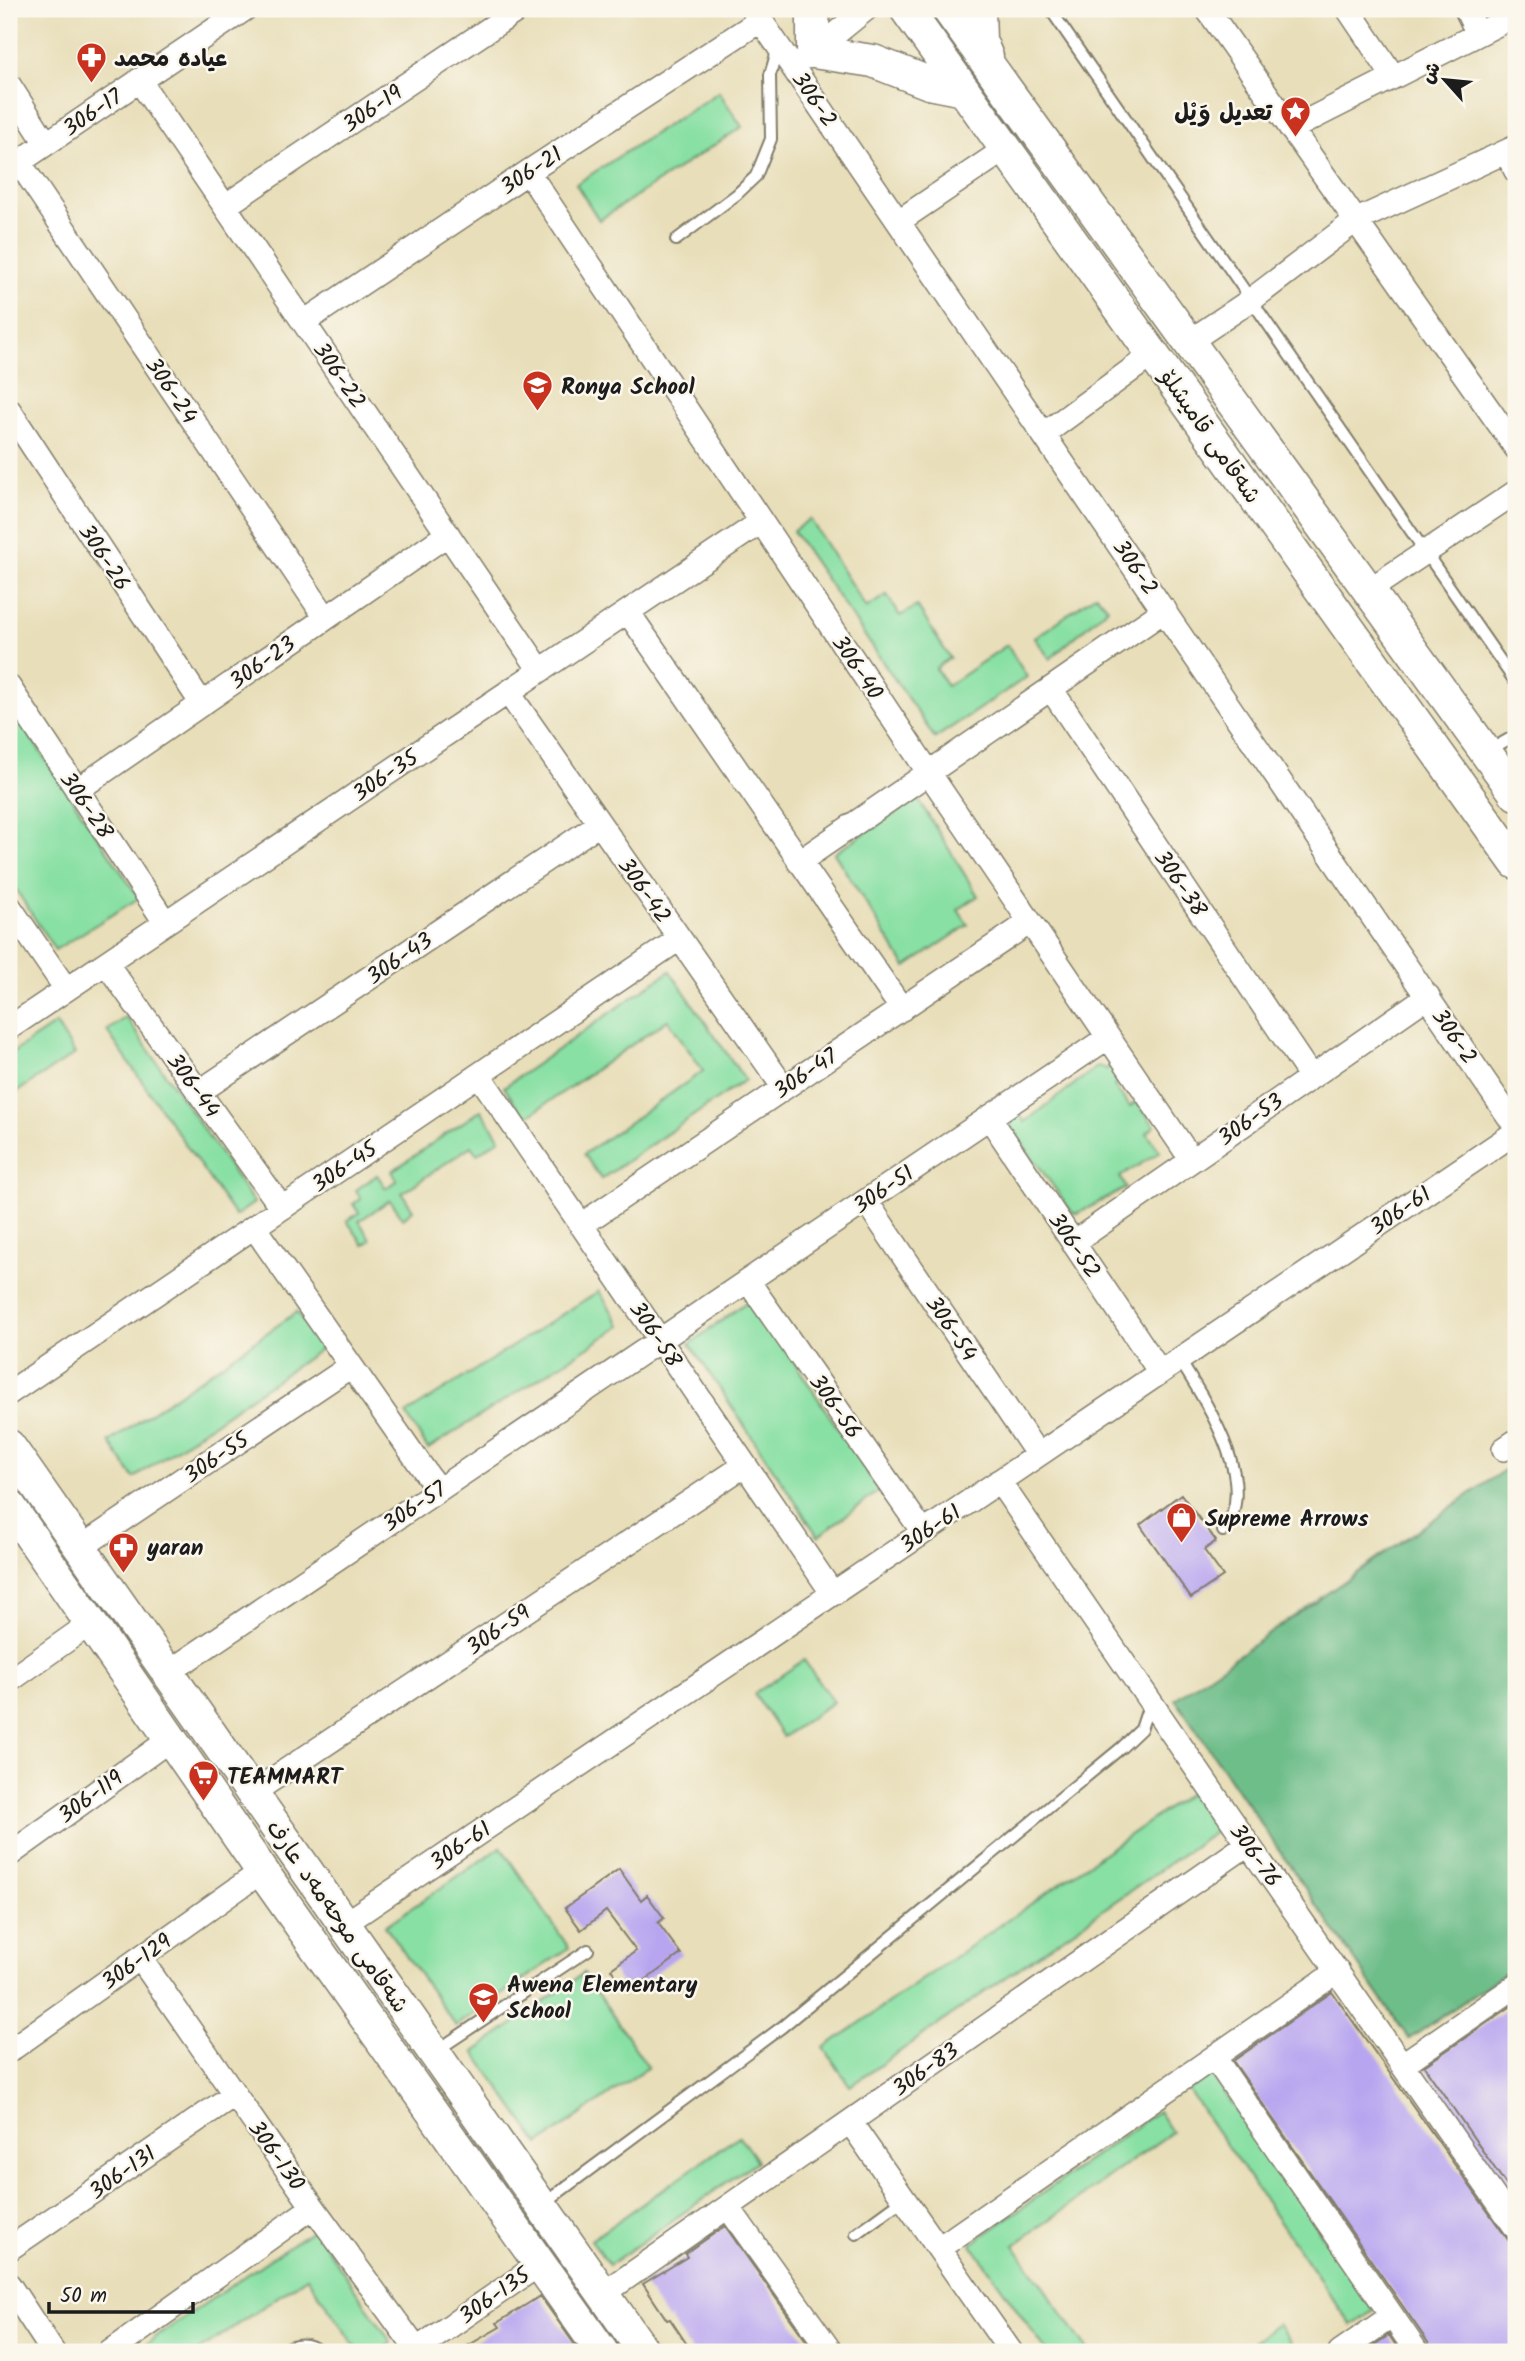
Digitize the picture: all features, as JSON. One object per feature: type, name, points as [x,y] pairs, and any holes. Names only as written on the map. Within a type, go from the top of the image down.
[{"type":"street","name":"306-17","points":[[14,166],[245,9]]},
{"type":"street","name":"306-19","points":[[225,206],[519,9]]},
{"type":"street","points":[[803,60],[813,9]]},
{"type":"street","points":[[803,60],[866,9]]},
{"type":"street","name":"شەقامی قامیشلۆ","points":[[906,9],[1516,863]]},
{"type":"street","name":"شەقامی قامیشلۆ","points":[[948,9],[1516,794]]},
{"type":"street","points":[[979,9],[980,40],[993,71]]},
{"type":"street","points":[[1207,9],[1516,449]]},
{"type":"street","points":[[1348,9],[1393,76]]},
{"type":"street","points":[[1466,9],[1478,34]]},
{"type":"street","name":"306-2","points":[[757,15],[779,46],[803,60],[899,221],[1516,1129]]},
{"type":"street","name":"306-21","points":[[304,322],[757,15]]},
{"type":"street","points":[[1291,129],[1516,15]]},
{"type":"street","points":[[803,60],[873,61],[929,83],[964,90]]},
{"type":"street","name":"306-22","points":[[139,80],[540,670]]},
{"type":"street","points":[[9,85],[46,143]]},
{"type":"street","points":[[899,221],[1007,148]]},
{"type":"street","points":[[1190,341],[1251,300],[1355,221],[1513,156]]},
{"type":"street","name":"306-24","points":[[14,166],[326,618]]},
{"type":"street","name":"306-40","points":[[528,172],[929,774],[1191,1159]]},
{"type":"street","points":[[1044,434],[1153,354]]},
{"type":"street","name":"306-26","points":[[9,410],[202,704]]},
{"type":"street","points":[[1369,590],[1516,492]]},
{"type":"street","name":"306-35","points":[[9,1028],[761,522]]},
{"type":"street","name":"306-23","points":[[77,790],[447,534]]},
{"type":"street","points":[[1302,564],[1331,541]]},
{"type":"street","points":[[799,862],[1165,610]]},
{"type":"street","points":[[628,611],[902,1009]]},
{"type":"street","name":"306-28","points":[[9,687],[165,922]]},
{"type":"street","name":"306-38","points":[[1051,689],[1311,1077]]},
{"type":"street","name":"306-42","points":[[508,692],[784,1088]]},
{"type":"street","name":"306-43","points":[[199,1092],[599,824]]},
{"type":"street","points":[[9,906],[66,989]]},
{"type":"street","name":"306-47","points":[[581,1225],[1030,922]]},
{"type":"street","name":"306-45","points":[[9,1393],[679,939]]},
{"type":"street","name":"306-44","points":[[106,962],[282,1208]]},
{"type":"street","name":"306-53","points":[[1073,1243],[1427,996]]},
{"type":"street","name":"306-51","points":[[660,1340],[1107,1038]]},
{"type":"street","name":"306-58","points":[[479,1075],[833,1594]]},
{"type":"street","name":"306-52","points":[[989,1117],[1160,1373]]},
{"type":"street","name":"306-61","points":[[344,1924],[1516,1129]]},
{"type":"street","name":"306-54","points":[[866,1201],[1038,1455]]},
{"type":"street","points":[[254,1227],[438,1490]]},
{"type":"street","name":"306-56","points":[[748,1280],[923,1532]]},
{"type":"street","name":"306-57","points":[[169,1672],[660,1340]]},
{"type":"street","name":"306-55","points":[[75,1541],[351,1366]]},
{"type":"street","name":"شەقامی موحەمەد عارف","points":[[9,1446],[644,2352]]},
{"type":"street","name":"306-59","points":[[252,1793],[745,1465]]},
{"type":"street","name":"306-76","points":[[999,1481],[1516,2228]]},
{"type":"street","name":"شەقامی موحەمەد عارف","points":[[9,1505],[262,1871],[603,2352]]},
{"type":"street","points":[[41,1552],[75,1541]]},
{"type":"street","points":[[9,1681],[91,1623]]},
{"type":"street","name":"306-119","points":[[9,1855],[172,1738]]},
{"type":"street","name":"306-83","points":[[603,2294],[1248,1844]]},
{"type":"street","name":"306-129","points":[[9,2051],[262,1871]]},
{"type":"street","name":"306-130","points":[[140,1958],[415,2351]]},
{"type":"street","points":[[939,2248],[1338,1971]]},
{"type":"street","points":[[1403,2064],[1516,1986]]},
{"type":"street","points":[[1213,2057],[1417,2352]]},
{"type":"street","name":"306-131","points":[[9,2249],[234,2094]]},
{"type":"street","points":[[449,2133],[477,2114]]},
{"type":"street","points":[[850,2122],[1011,2352]]},
{"type":"street","points":[[110,2352],[313,2207]]},
{"type":"street","points":[[728,2207],[831,2352]]},
{"type":"street","name":"306-135","points":[[415,2351],[541,2263]]},
{"type":"street","points":[[9,2285],[54,2352]]},
{"type":"street","points":[[1340,2352],[1392,2316]]},
{"type":"lane","points":[[1050,9],[1516,683]]},
{"type":"lane","points":[[676,240],[736,195],[755,176],[771,139],[770,75],[779,46]]},
{"type":"lane","points":[[1486,752],[1516,735]]},
{"type":"lane","points":[[1179,1359],[1215,1424],[1235,1472],[1235,1508],[1223,1531]]},
{"type":"lane","points":[[541,2206],[782,2027],[1121,1748],[1141,1729],[1150,1701]]},
{"type":"lane","points":[[434,2053],[588,1950]]},
{"type":"lane","points":[[856,2234],[904,2199]]},
{"type":"lane","points":[[282,2352],[290,2346],[303,2344],[315,2347],[320,2352]]},
{"type":"green space","points":[[719,92],[742,127],[599,220],[576,184]]},
{"type":"green space","points":[[810,519],[866,608],[887,595],[900,616],[917,606],[950,658],[936,668],[947,686],[1007,645],[1027,677],[935,738],[793,531]]},
{"type":"green space","points":[[1096,594],[1108,608],[1050,659],[1035,638]]},
{"type":"green space","points":[[9,705],[139,898],[55,950],[9,879]]},
{"type":"green space","points":[[918,799],[978,896],[958,910],[968,925],[906,967],[834,853]]},
{"type":"green space","points":[[670,971],[745,1080],[601,1179],[584,1154],[703,1071],[668,1020],[525,1118],[504,1087]]},
{"type":"green space","points":[[126,1017],[254,1203],[235,1216],[107,1031]]},
{"type":"green space","points":[[56,1024],[75,1054],[9,1097],[9,1055]]},
{"type":"green space","points":[[1116,1061],[1126,1077],[1114,1086],[1130,1107],[1136,1101],[1155,1126],[1147,1133],[1160,1152],[1120,1177],[1126,1188],[1077,1214],[1072,1212],[1005,1120],[1017,1110],[1025,1122],[1098,1066],[1107,1069]]},
{"type":"green space","points":[[481,1110],[500,1139],[477,1154],[471,1146],[402,1193],[413,1210],[403,1218],[390,1200],[359,1221],[371,1240],[364,1245],[347,1221],[359,1213],[353,1204],[361,1199],[356,1190],[377,1175],[386,1188],[397,1180],[392,1171]]},
{"type":"green space","points":[[599,1291],[621,1326],[428,1449],[406,1414]]},
{"type":"green space","points":[[752,1298],[879,1491],[818,1536],[690,1344]]},
{"type":"green space","points":[[297,1312],[322,1348],[134,1478],[109,1442]]},
{"type":"green space","points":[[1516,1462],[1516,1966],[1409,2039],[1175,1699]]},
{"type":"green space","points":[[804,1660],[833,1702],[783,1737],[754,1694]]},
{"type":"green space","points":[[1190,1793],[1216,1831],[850,2086],[824,2048]]},
{"type":"green space","points":[[501,1847],[569,1948],[456,2026],[385,1926]]},
{"type":"green space","points":[[584,1973],[648,2067],[539,2144],[474,2052]]},
{"type":"green space","points":[[1211,2074],[1374,2310],[1352,2326],[1188,2090]]},
{"type":"green space","points":[[1158,2111],[1172,2132],[1014,2245],[1089,2352],[1047,2352],[971,2244]]},
{"type":"green space","points":[[739,2136],[757,2161],[609,2265],[591,2240]]},
{"type":"green space","points":[[314,2229],[391,2342],[377,2352],[359,2352],[307,2277],[197,2352],[134,2352]]},
{"type":"green space","points":[[1278,2324],[1297,2352],[1238,2352]]},
{"type":"building","name":"Supreme Arrows","points":[[1181,1494],[1216,1541],[1204,1550],[1223,1576],[1191,1598],[1140,1525]]},
{"type":"building","name":"Awena Elementary School","points":[[619,1869],[641,1900],[647,1895],[664,1918],[658,1923],[681,1954],[628,1993],[611,1969],[636,1951],[606,1911],[581,1930],[565,1908]]},
{"type":"building","points":[[1332,1992],[1516,2251],[1516,2352],[1431,2352],[1429,2344],[1233,2061]]},
{"type":"building","points":[[1516,2003],[1516,2199],[1424,2066]]},
{"type":"building","points":[[725,2226],[814,2352],[692,2352],[670,2319],[667,2320],[643,2284],[687,2257],[685,2254]]},
{"type":"building","points":[[540,2296],[580,2352],[457,2352],[500,2327],[497,2323]]},
{"type":"building","points":[[1389,2335],[1400,2352],[1364,2352]]},
{"type":"place","name":"عياده محمد","points":[[91,85]]},
{"type":"place","name":"تعديل وَيْل","points":[[1295,139]]},
{"type":"place","name":"Ronya School","points":[[538,413]]},
{"type":"place","name":"Supreme Arrows","points":[[1182,1545]]},
{"type":"place","name":"yaran","points":[[124,1574]]},
{"type":"place","name":"TEAMMART","points":[[204,1803]]},
{"type":"place","name":"Awena Elementary School","points":[[484,2024]]}]
